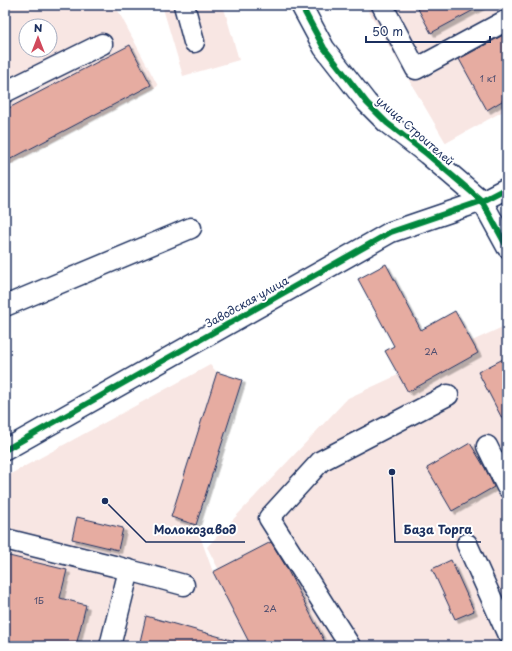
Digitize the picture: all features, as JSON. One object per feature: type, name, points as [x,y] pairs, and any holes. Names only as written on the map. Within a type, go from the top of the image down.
[{"type":"street","points":[[184,5],[194,42]]},
{"type":"street","name":"улица Строителей","points":[[301,5],[324,48],[367,103],[387,123],[427,154],[482,201],[507,247]]},
{"type":"street","points":[[382,5],[416,68],[507,20]]},
{"type":"street","points":[[5,92],[102,44]]},
{"type":"street","name":"Заводская улица","points":[[5,450],[391,232],[482,201],[507,188]]},
{"type":"street","points":[[5,306],[191,228]]},
{"type":"street","points":[[350,646],[269,518],[320,462],[448,394]]},
{"type":"street","points":[[487,446],[507,487]]},
{"type":"street","points":[[5,539],[184,585]]},
{"type":"street","points":[[467,544],[507,633]]},
{"type":"street","points":[[110,646],[129,570]]},
{"type":"shaded area","points":[[5,5],[115,5],[158,86],[5,167]]},
{"type":"shaded area","points":[[162,5],[223,5],[239,60],[183,76]]},
{"type":"shaded area","points":[[365,5],[507,5],[507,109],[446,143]]},
{"type":"shaded area","points":[[507,325],[507,646],[258,646],[207,547],[348,398]]},
{"type":"shaded area","points":[[210,365],[217,372],[242,380],[196,525],[213,572],[251,646],[5,646],[5,477]]},
{"type":"building","points":[[416,5],[483,5],[431,33]]},
{"type":"building","points":[[507,33],[507,98],[487,110],[459,59]]},
{"type":"building","points":[[130,45],[151,85],[5,162],[5,110]]},
{"type":"building","points":[[386,264],[421,330],[455,311],[478,353],[408,392],[385,351],[394,346],[358,279]]},
{"type":"building","points":[[507,357],[507,428],[478,372]]},
{"type":"building","points":[[217,372],[242,380],[196,525],[171,517]]},
{"type":"building","points":[[470,443],[494,487],[452,511],[427,468]]},
{"type":"building","points":[[77,517],[123,528],[118,550],[72,539]]},
{"type":"building","points":[[271,542],[285,565],[327,646],[251,646],[213,572]]},
{"type":"building","points":[[5,555],[67,570],[60,598],[86,605],[76,646],[5,646]]},
{"type":"building","points":[[451,560],[474,611],[455,619],[432,569]]},
{"type":"building","points":[[146,616],[238,642],[238,646],[139,646]]},
{"type":"cycle path","points":[[301,5],[324,48],[367,103],[387,123],[427,154],[482,201],[507,247]]},
{"type":"cycle path","points":[[5,450],[391,232],[482,201],[507,188]]},
{"type":"place","name":"База Торга","points":[[392,472]]},
{"type":"place","name":"Молокозавод","points":[[105,501]]}]
